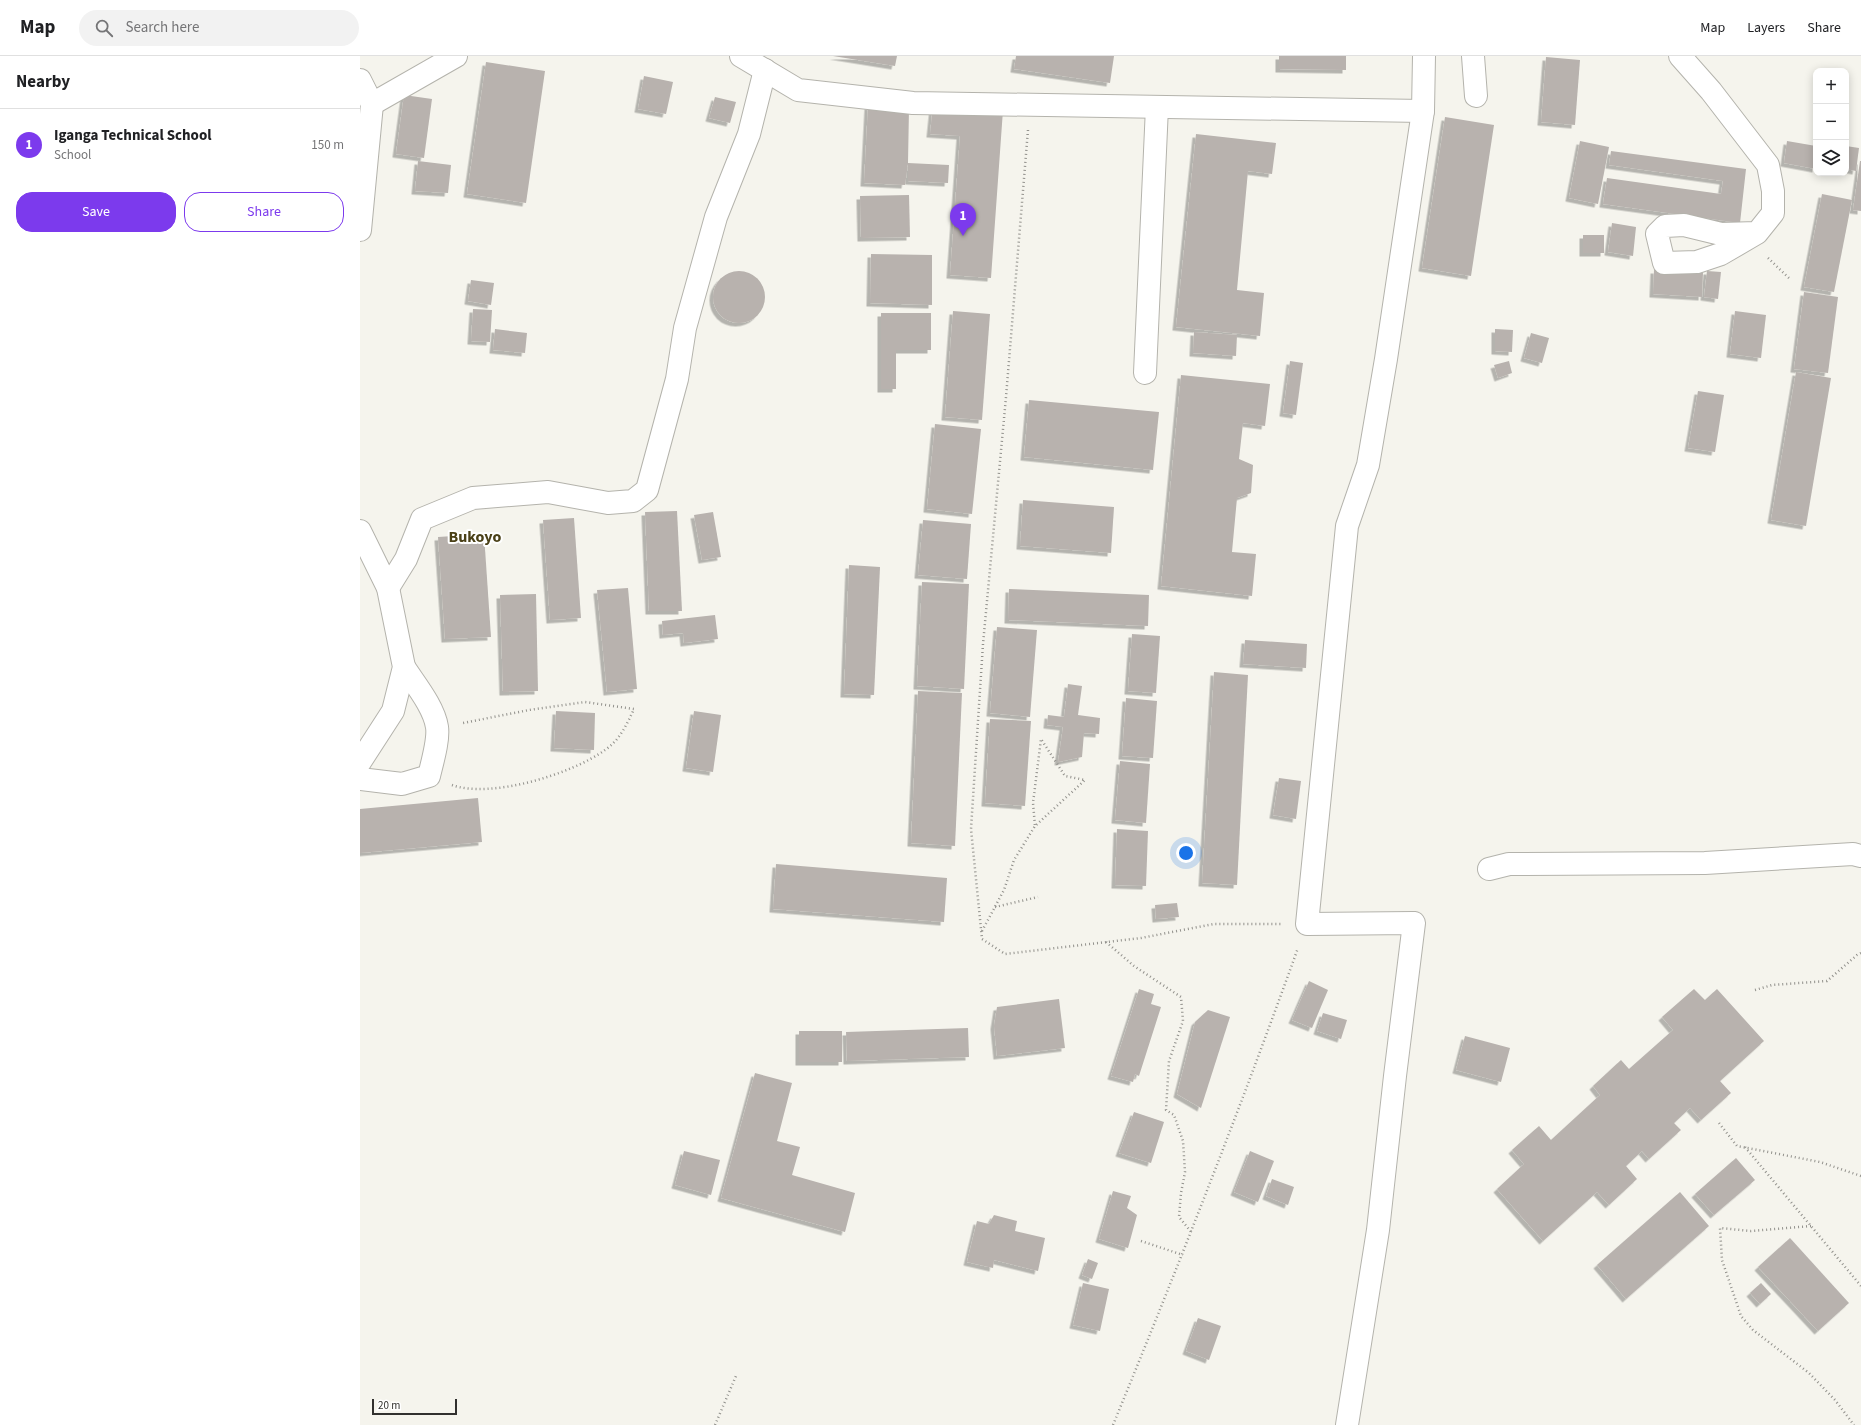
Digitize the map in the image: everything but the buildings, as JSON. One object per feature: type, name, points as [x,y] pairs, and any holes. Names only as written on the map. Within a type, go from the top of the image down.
[{"type":"street","points":[[372,104],[456,56]]},
{"type":"street","points":[[741,56],[798,90],[912,103],[1423,112]]},
{"type":"street","points":[[1347,1425],[1378,1230],[1414,923],[1307,924],[1347,526],[1368,465],[1386,359],[1423,112],[1424,56]]},
{"type":"street","points":[[1473,56],[1476,96]]},
{"type":"street","points":[[1680,56],[1711,91],[1768,166],[1773,191],[1772,213],[1757,232]]},
{"type":"street","points":[[388,588],[406,558],[422,519],[473,498],[548,492],[608,503],[633,501],[646,490],[677,379],[685,328],[716,217],[749,134],[765,70]]},
{"type":"street","points":[[360,80],[372,104],[360,230]]},
{"type":"street","points":[[1145,373],[1157,107]]},
{"type":"street","points":[[360,531],[388,588],[404,668],[427,700],[437,727],[434,754],[429,776],[402,784],[360,779]]},
{"type":"street","points":[[360,762],[393,711],[404,668]]},
{"type":"street","points":[[1489,869],[1509,864],[1704,863],[1780,857],[1853,854],[1861,856]]},
{"type":"path","points":[[1031,105],[984,644],[971,829],[982,939],[1005,954],[1141,938],[1214,924],[1307,924],[1258,1060],[1192,1232],[1113,1425]]},
{"type":"path","points":[[429,776],[465,789],[508,788],[570,770],[605,750],[623,732],[634,709],[585,702],[529,710],[437,727]]},
{"type":"path","points":[[981,932],[1004,890],[1014,860],[1035,826],[1085,780],[1065,776],[1041,739],[1033,802],[1035,826]]},
{"type":"path","points":[[995,907],[1038,897]]},
{"type":"path","points":[[1105,942],[1134,966],[1181,997],[1183,1021],[1169,1061],[1166,1110],[1174,1115],[1183,1140],[1185,1172],[1181,1193],[1179,1218],[1192,1232]]},
{"type":"path","points":[[1755,990],[1772,985],[1827,981],[1861,953]]},
{"type":"path","points":[[1719,1123],[1737,1146],[1820,1162],[1861,1176]]},
{"type":"path","points":[[1745,1147],[1861,1286]]},
{"type":"path","points":[[1811,1226],[1751,1232],[1720,1228],[1722,1260],[1742,1316],[1753,1330],[1809,1373],[1835,1400],[1854,1425]]},
{"type":"path","points":[[1141,1241],[1183,1255]]},
{"type":"path","points":[[715,1425],[736,1376]]},
{"type":"place","name":"Iganga Technical School","points":[[963,236]]},
{"type":"district","name":"Bukoyo","points":[[475,536]]}]
